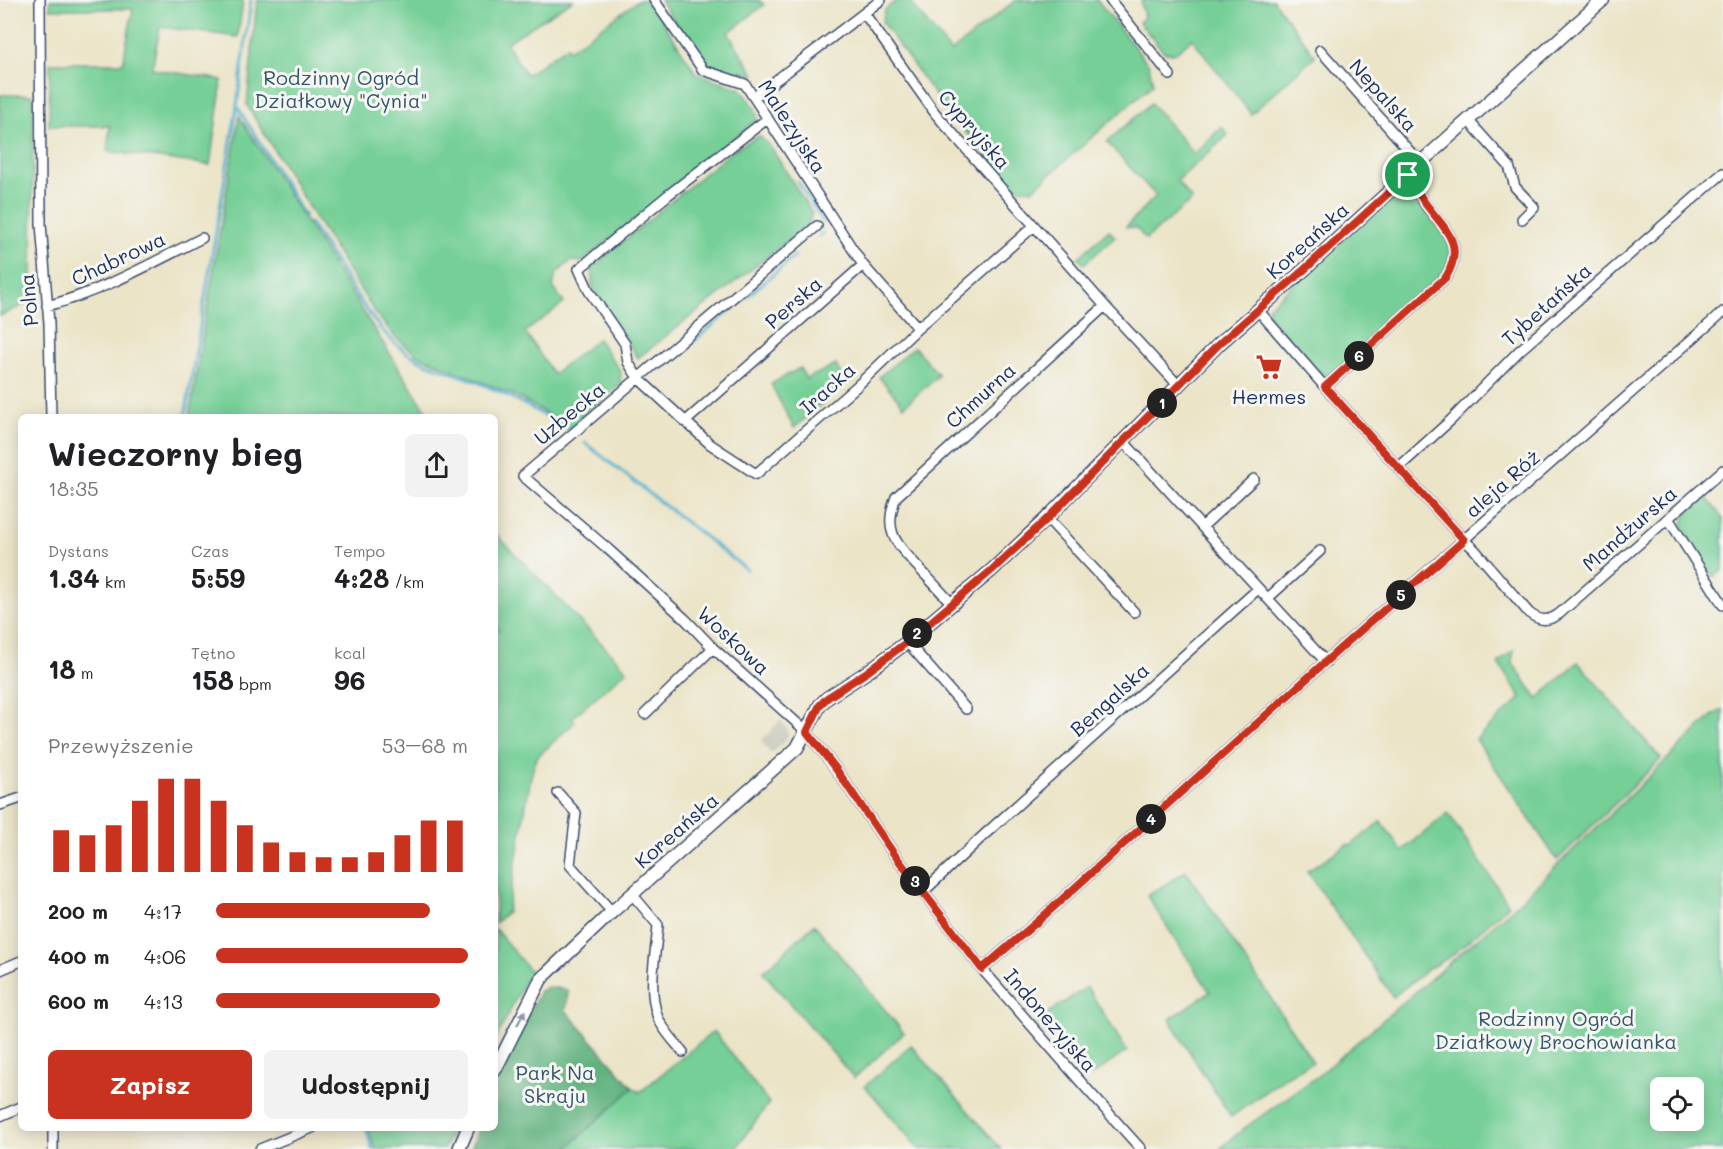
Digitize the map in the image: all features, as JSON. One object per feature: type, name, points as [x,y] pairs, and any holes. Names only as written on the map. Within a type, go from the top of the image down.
[{"type":"street","name":"Polna","points":[[40,0],[41,224],[50,353],[51,414]]},
{"type":"street","name":"Malezyjska","points":[[654,0],[704,70],[745,84],[863,265]]},
{"type":"street","points":[[754,97],[881,0]]},
{"type":"street","points":[[1110,0],[1170,75]]},
{"type":"street","name":"Koreańska","points":[[498,1064],[541,979],[612,912],[797,748],[815,712],[827,698],[907,642],[992,570],[1047,519],[1220,343],[1603,0]]},
{"type":"street","name":"Cypryjska","points":[[864,13],[935,113],[1105,306]]},
{"type":"street","name":"Nepalska","points":[[1320,50],[1420,163]]},
{"type":"street","points":[[638,378],[628,362],[625,344],[589,291],[579,269],[668,195],[768,119]]},
{"type":"street","points":[[1468,120],[1509,166],[1515,187],[1534,207],[1522,219]]},
{"type":"street","name":"Tybetańska","points":[[1398,468],[1451,420],[1519,351],[1723,173]]},
{"type":"street","points":[[1325,387],[1446,277],[1452,266],[1454,249],[1452,239],[1424,202],[1408,175]]},
{"type":"street","name":"Uzbecka","points":[[523,476],[817,226]]},
{"type":"street","name":"Iracka","points":[[638,378],[710,444],[756,474],[1034,226]]},
{"type":"street","name":"Chabrowa","points":[[47,306],[68,301],[128,275],[202,238]]},
{"type":"street","points":[[863,265],[918,328]]},
{"type":"street","name":"Perska","points":[[685,422],[863,265]]},
{"type":"street","points":[[1105,306],[1179,386]]},
{"type":"street","name":"Chmurna","points":[[952,604],[897,545],[891,527],[891,511],[896,497],[1105,306]]},
{"type":"street","points":[[1258,310],[1464,540]]},
{"type":"street","name":"aleja Róż","points":[[982,969],[1723,312]]},
{"type":"street","points":[[1124,442],[1326,662]]},
{"type":"street","name":"Mandżurska","points":[[1464,540],[1528,613],[1536,619],[1552,619],[1723,470]]},
{"type":"street","name":"Woskowa","points":[[523,476],[608,549],[807,732],[836,769],[894,854]]},
{"type":"street","points":[[1202,527],[1254,479]]},
{"type":"street","points":[[1668,518],[1723,605]]},
{"type":"street","points":[[1047,519],[1134,612]]},
{"type":"street","points":[[1268,598],[1320,551]]},
{"type":"street","name":"Bengalska","points":[[923,892],[1258,589]]},
{"type":"street","points":[[907,642],[966,709]]},
{"type":"street","points":[[645,714],[713,648]]},
{"type":"street","points":[[558,793],[576,813],[570,866],[612,912]]},
{"type":"street","points":[[0,805],[18,799]]},
{"type":"street","name":"Indonezyjska","points":[[894,854],[982,969],[1141,1149]]},
{"type":"street","points":[[632,894],[658,925],[652,990],[654,1004],[666,1032],[683,1052]]},
{"type":"street","points":[[0,970],[18,963]]},
{"type":"street","points":[[0,1116],[18,1108]]},
{"type":"street","points":[[53,1131],[53,1149]]},
{"type":"street","points":[[260,1149],[305,1131]]},
{"type":"street","points":[[459,1149],[467,1131]]},
{"type":"shaded area","points":[[780,720],[788,731],[788,736],[771,754],[761,741]]},
{"type":"green space","points":[[50,0],[243,0],[238,37],[160,27],[152,69],[222,80],[210,165],[107,151],[110,126],[49,126],[50,63],[123,63],[133,9],[50,9]]},
{"type":"green space","name":"Rodzinny Ogród Działkowy \"Cynia\"","points":[[257,0],[573,0],[506,43],[526,75],[567,46],[569,50],[639,0],[649,0],[696,73],[741,89],[754,106],[758,119],[582,262],[571,261],[556,274],[553,287],[564,303],[525,332],[553,374],[598,339],[621,372],[620,385],[581,416],[585,422],[574,431],[516,396],[419,356],[396,338],[374,311],[247,105]]},
{"type":"green space","points":[[660,0],[759,0],[764,5],[728,33],[755,75],[702,63]]},
{"type":"green space","points":[[897,0],[908,0],[951,52],[1016,0],[1097,0],[1149,65],[1153,84],[1032,190],[1015,187],[945,109],[882,22],[885,10]]},
{"type":"green space","points":[[1141,0],[1273,0],[1315,56],[1251,114],[1192,39],[1175,53],[1164,52],[1139,22],[1144,18]]},
{"type":"green space","points":[[0,95],[33,95],[32,296],[26,304],[0,316]]},
{"type":"green space","points":[[1151,103],[1194,154],[1222,127],[1228,135],[1177,181],[1192,200],[1146,239],[1136,228],[1126,227],[1156,196],[1107,142]]},
{"type":"green space","points":[[239,116],[428,414],[189,414]]},
{"type":"green space","points":[[759,136],[770,146],[812,213],[808,225],[638,358],[592,287],[592,267],[733,150]]},
{"type":"green space","points":[[1400,189],[1409,193],[1447,237],[1450,250],[1448,266],[1432,284],[1331,375],[1324,377],[1268,315],[1268,307]]},
{"type":"green space","points":[[1109,230],[1115,237],[1084,264],[1078,258]]},
{"type":"green space","points":[[914,347],[939,375],[904,406],[879,377]]},
{"type":"green space","points":[[836,365],[845,383],[794,428],[771,384],[800,368],[806,379]]},
{"type":"green space","points":[[1706,497],[1723,518],[1723,570],[1713,577],[1682,528],[1686,513]]},
{"type":"green space","points":[[498,536],[627,670],[572,718],[575,722],[536,758],[507,912],[498,920],[498,630]]},
{"type":"green space","points":[[1514,650],[1512,662],[1537,699],[1578,662],[1661,759],[1557,860],[1476,739],[1521,698],[1498,663]]},
{"type":"green space","name":"Rodzinny Ogród Działkowy Brochowianka","points":[[1723,709],[1723,1149],[1220,1149],[1243,1129],[1319,1075],[1513,908],[1712,716]]},
{"type":"green space","points":[[1448,813],[1509,905],[1450,957],[1431,967],[1393,997],[1307,871],[1348,844],[1350,846],[1381,821],[1402,851]]},
{"type":"green space","points":[[1186,871],[1313,1062],[1284,1078],[1231,1117],[1170,1019],[1210,992],[1147,896]]},
{"type":"green space","points":[[814,924],[904,1033],[854,1078],[763,972]]},
{"type":"green space","name":"Park Na Skraju","points":[[498,933],[530,971],[498,1034]]},
{"type":"green space","points":[[547,987],[568,990],[566,1011],[633,1088],[640,1092],[714,1031],[769,1103],[735,1149],[471,1149],[478,1131],[498,1131],[498,1075]]},
{"type":"green space","name":"Park Na Skraju","points":[[547,987],[568,990],[566,1011],[633,1088],[566,1149],[471,1149],[478,1131],[498,1131],[498,1074],[540,991]]},
{"type":"green space","points":[[1087,987],[1127,1051],[1093,1075],[1081,1074],[1036,1021]]},
{"type":"green space","points":[[911,1045],[1001,1149],[919,1149],[865,1086]]},
{"type":"green space","points":[[369,1131],[452,1131],[444,1149],[375,1149]]},
{"type":"waterway","points":[[186,414],[237,106],[251,0]]},
{"type":"waterway","points":[[237,106],[305,216]]},
{"type":"waterway","points":[[798,182],[824,223]]},
{"type":"waterway","points":[[310,223],[367,311],[402,349],[428,364],[512,398],[566,429]]},
{"type":"waterway","points":[[819,236],[823,233]]},
{"type":"waterway","points":[[661,369],[795,256]]},
{"type":"waterway","points":[[585,443],[747,570]]},
{"type":"waterway","points":[[367,1131],[372,1149]]},
{"type":"place","name":"Hermes","points":[[1269,367]]},
{"type":"route","points":[[1408,175],[1424,202],[1452,239],[1454,258],[1452,266],[1446,277],[1325,387],[1464,540],[982,969],[894,854],[836,769],[807,732],[815,712],[827,698],[907,642],[992,570],[1047,519],[1220,343],[1408,175]]}]
